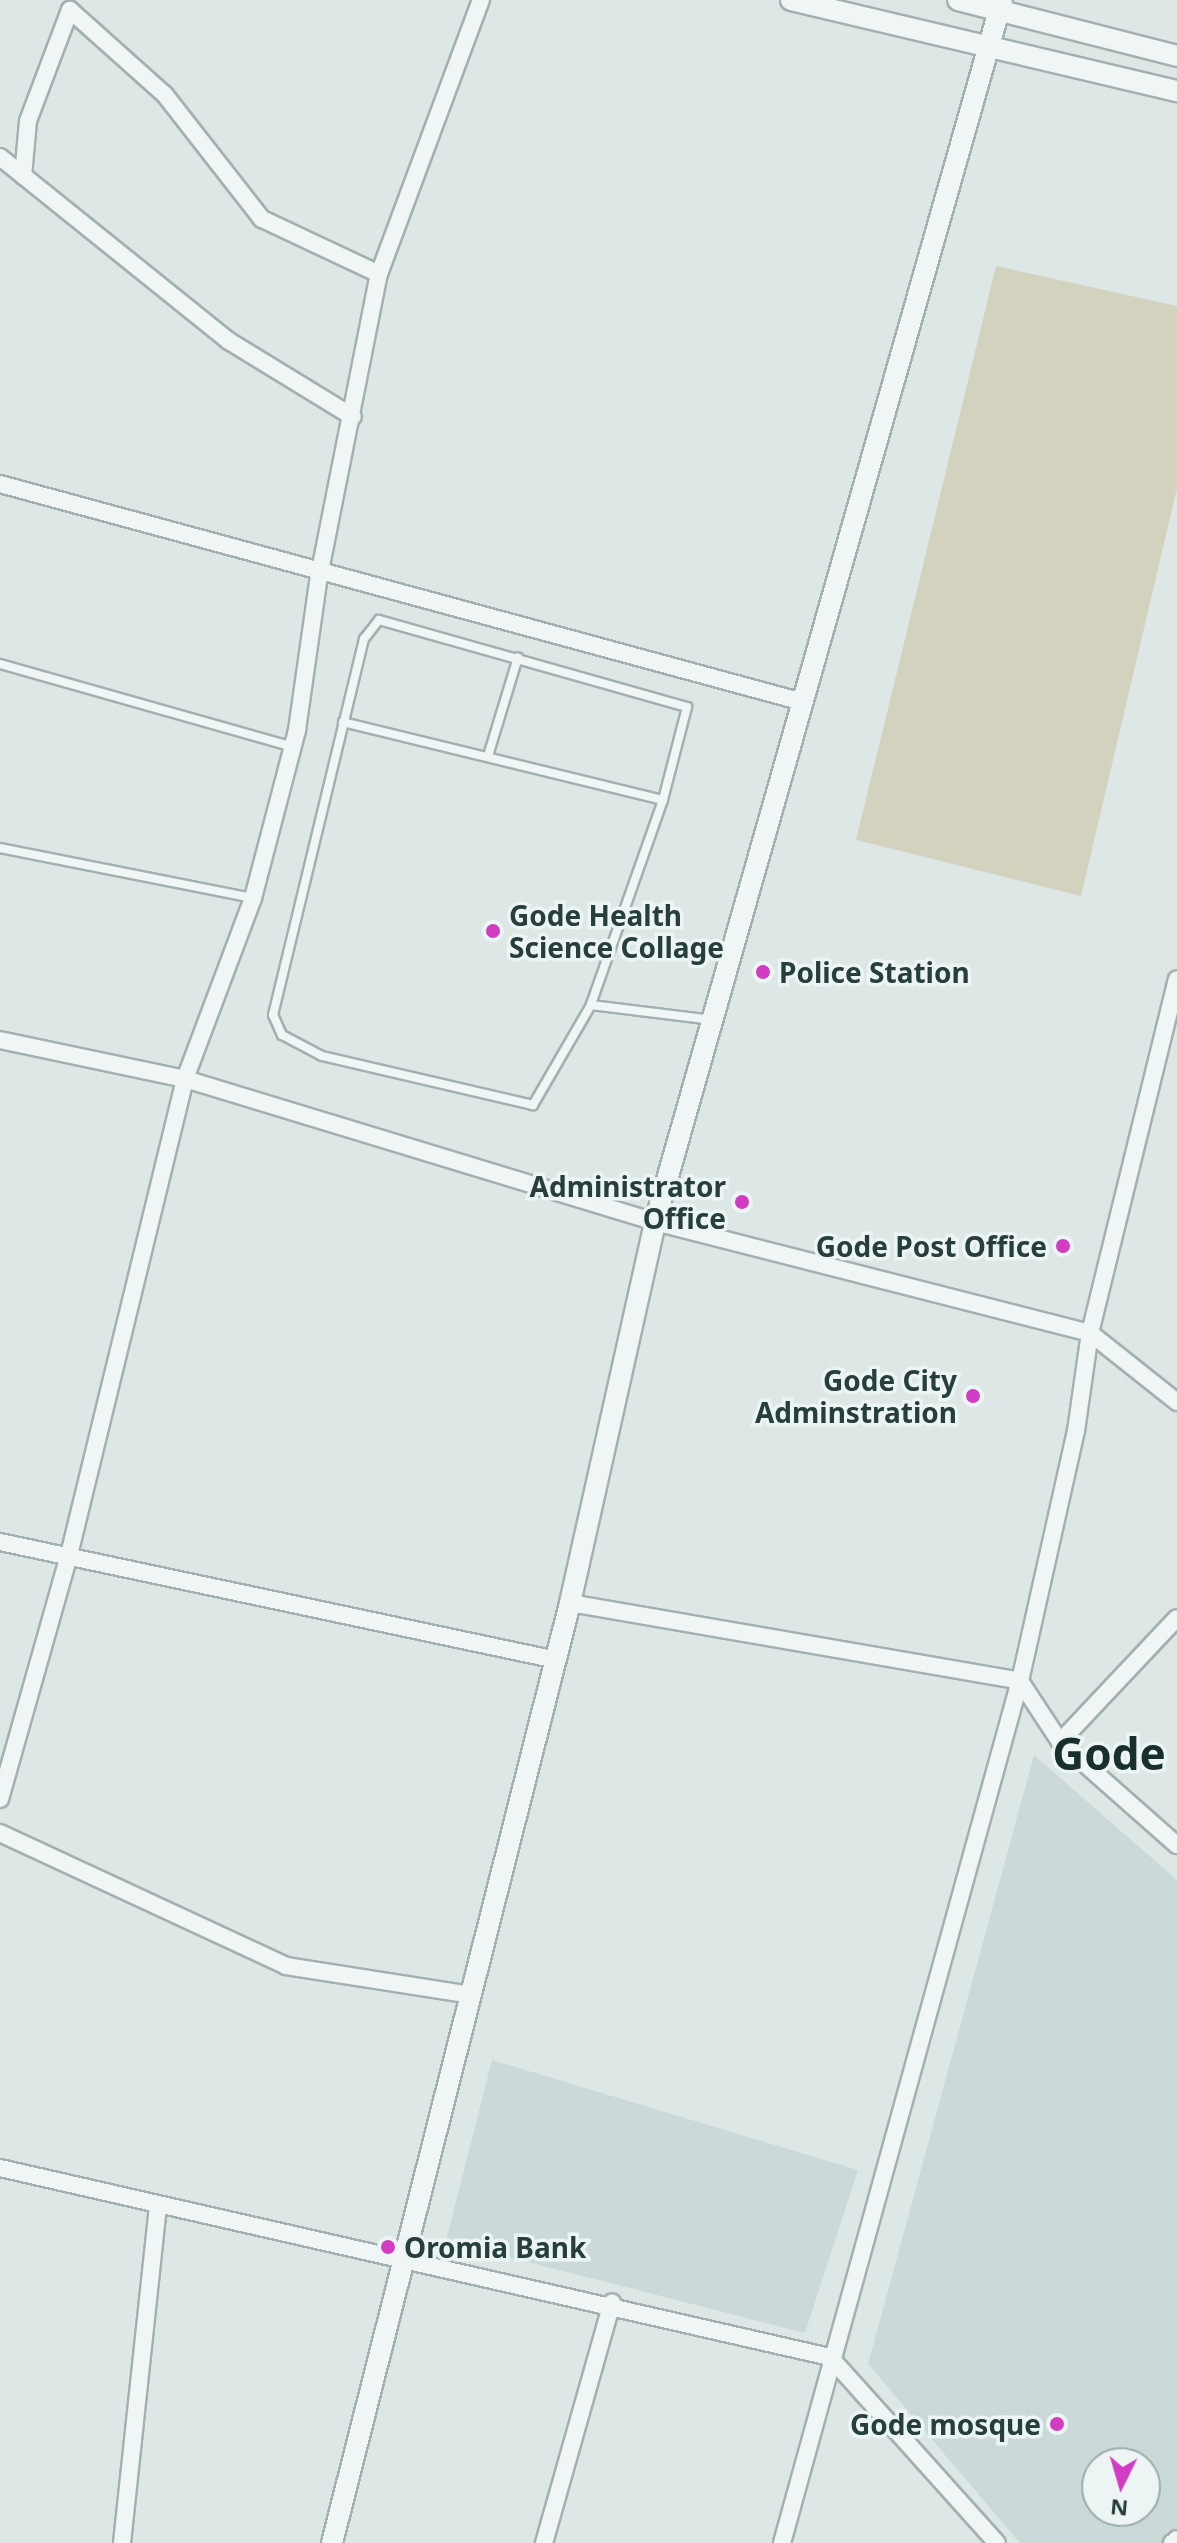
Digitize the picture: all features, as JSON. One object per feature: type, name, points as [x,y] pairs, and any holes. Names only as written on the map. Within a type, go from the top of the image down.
[{"type":"street","points":[[0,1799],[8,1724],[68,1559],[185,1079],[253,898],[293,747],[319,576],[379,274],[481,0]]},
{"type":"street","points":[[791,0],[847,7],[992,49],[1177,91]]},
{"type":"street","points":[[958,0],[1001,5],[1177,56]]},
{"type":"street","points":[[332,2543],[471,1995],[552,1659],[570,1603],[655,1222],[715,1021],[799,701],[992,49],[1001,5]]},
{"type":"street","points":[[23,176],[28,121],[70,10],[165,95],[262,219],[379,274]]},
{"type":"street","points":[[0,157],[229,341],[353,417]]},
{"type":"street","points":[[0,484],[319,576],[799,701]]},
{"type":"street","points":[[782,2543],[830,2357],[1020,1681],[1076,1431],[1090,1333],[1177,980]]},
{"type":"street","points":[[0,1040],[185,1079],[655,1222],[1090,1333],[1177,1402]]},
{"type":"street","points":[[0,1542],[68,1559],[552,1659]]},
{"type":"street","points":[[570,1603],[1020,1681],[1060,1742],[1177,1845]]},
{"type":"street","points":[[1060,1742],[1177,1618]]},
{"type":"street","points":[[0,1833],[286,1966],[471,1995]]},
{"type":"street","points":[[0,2168],[158,2208],[406,2255],[612,2302],[830,2357],[997,2543]]},
{"type":"street","points":[[122,2543],[158,2208]]},
{"type":"street","points":[[544,2543],[612,2302]]},
{"type":"street","points":[[1172,2543],[1177,2539]]},
{"type":"lane","points":[[379,620],[682,701],[687,717],[663,800],[591,1005],[533,1105],[523,1107],[322,1056],[282,1035],[273,1015],[343,722],[364,639],[379,620]]},
{"type":"lane","points":[[488,756],[518,657]]},
{"type":"lane","points":[[0,664],[293,747]]},
{"type":"lane","points":[[343,722],[663,800]]},
{"type":"lane","points":[[0,848],[253,898]]},
{"type":"lane","points":[[591,1005],[715,1021]]},
{"type":"shaded area","points":[[1034,1755],[1177,1880],[1177,2543],[1020,2543],[868,2364]]},
{"type":"shaded area","points":[[492,2060],[858,2170],[805,2333],[446,2241]]},
{"type":"green space","points":[[996,266],[1177,306],[1177,488],[1081,896],[856,840]]},
{"type":"place","name":"Gode Health Science Collage","points":[[493,931]]},
{"type":"place","name":"Police Station","points":[[763,972]]},
{"type":"place","name":"Administrator Office","points":[[742,1202]]},
{"type":"place","name":"Gode Post Office","points":[[1063,1246]]},
{"type":"place","name":"Gode City Adminstration","points":[[973,1396]]},
{"type":"place","name":"Oromia Bank","points":[[388,2247]]},
{"type":"place","name":"Gode mosque","points":[[1057,2424]]},
{"type":"district","name":"Gode","points":[[1109,1753]]}]
